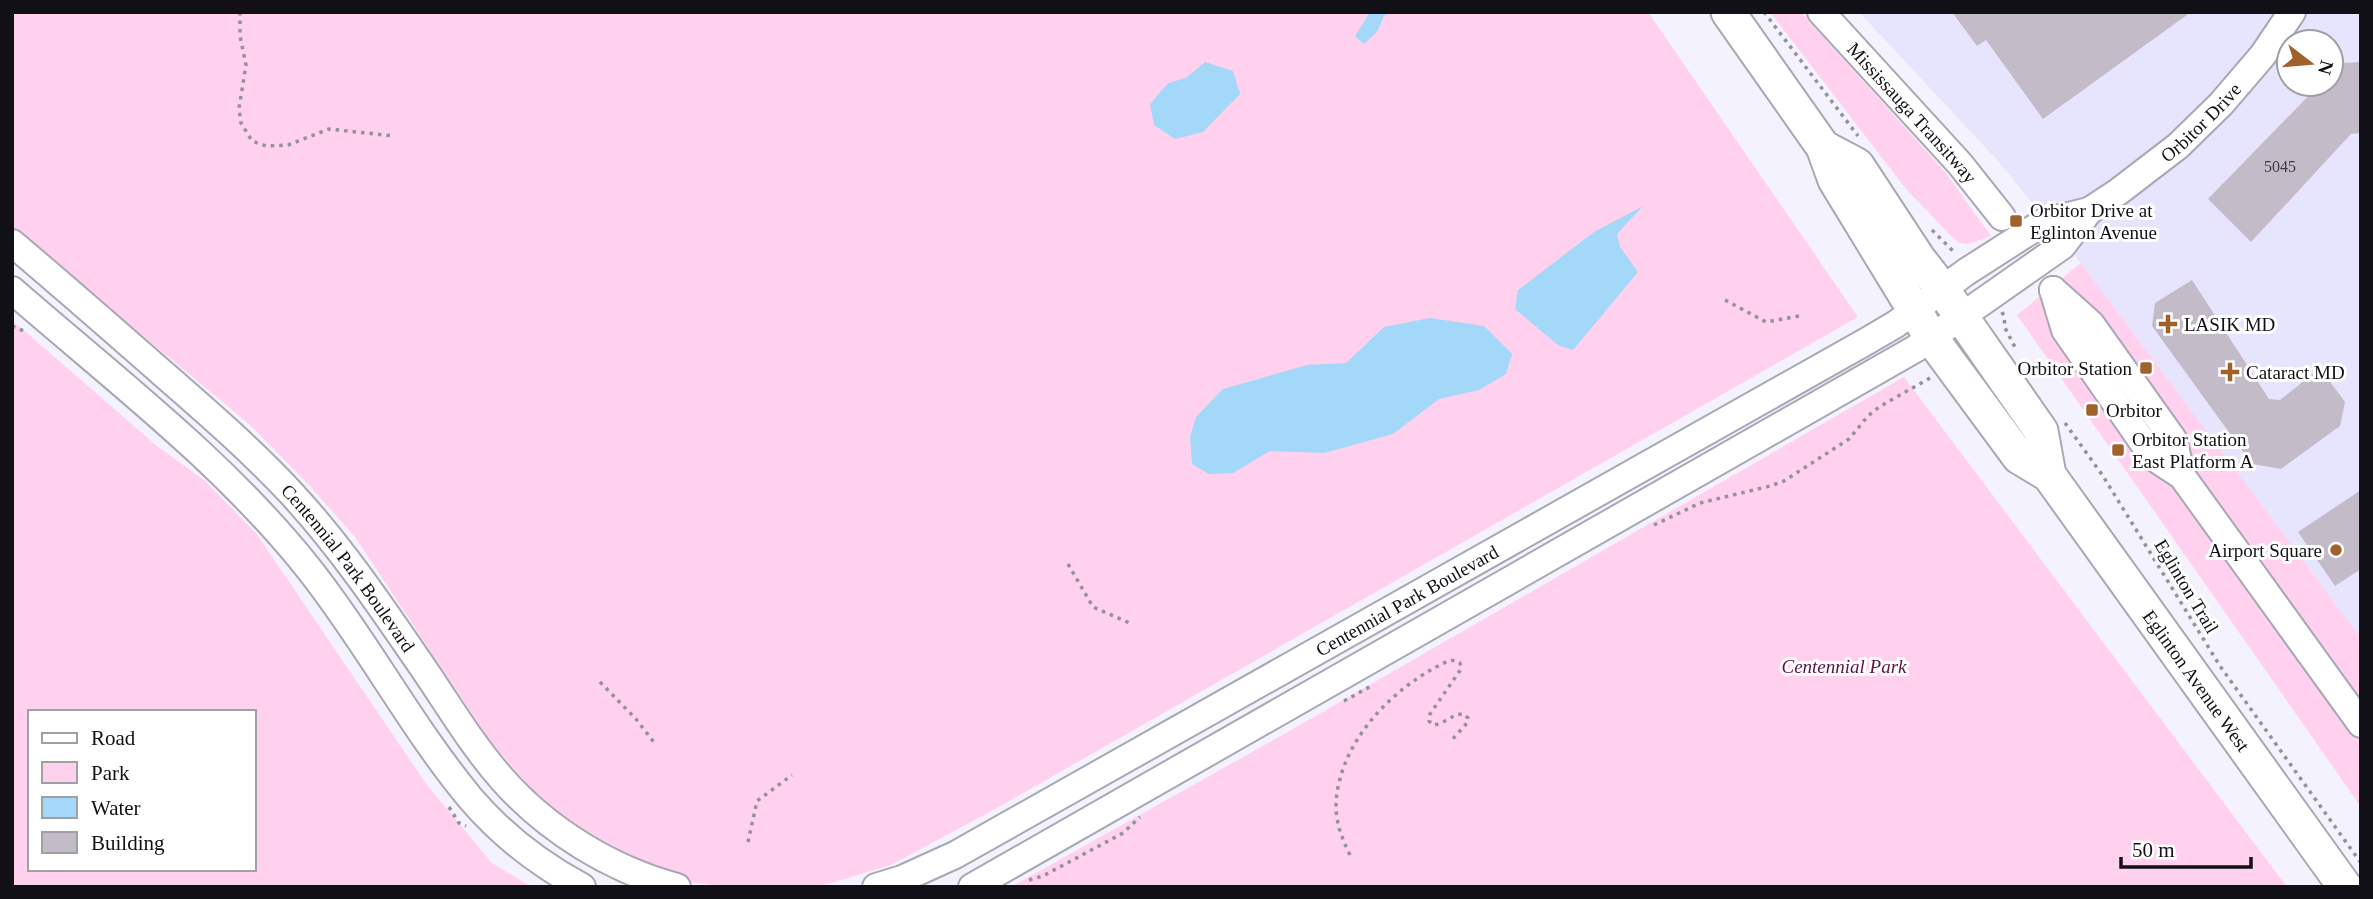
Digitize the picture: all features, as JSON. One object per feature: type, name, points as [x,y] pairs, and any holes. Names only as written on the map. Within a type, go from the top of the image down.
[{"type":"main road","name":"Eglinton Avenue West","points":[[1728,12],[1823,147],[1835,180],[1948,328],[2019,457],[2049,475],[2345,887]]},
{"type":"street","name":"Mississauga Transitway","points":[[1821,12],[1961,164],[2002,217]]},
{"type":"street","name":"Orbitor Drive","points":[[1948,328],[2062,246],[2089,211],[2178,146],[2221,104],[2263,55],[2292,12]]},
{"type":"street","name":"Orbitor Drive","points":[[1928,300],[2044,222],[2089,211]]},
{"type":"street","name":"Centennial Park Boulevard","points":[[12,243],[233,435],[328,534],[471,739],[504,781],[555,826],[631,880],[677,887]]},
{"type":"street","name":"Centennial Park Boulevard","points":[[12,290],[209,461],[264,517],[309,569],[442,761],[458,810],[582,887]]},
{"type":"street","points":[[2182,476],[2173,439],[2091,324],[2053,290],[2065,330],[2152,457],[2182,476],[2361,724]]},
{"type":"street","name":"Centennial Park Boulevard","points":[[876,887],[902,879],[955,855],[1655,459],[1793,384],[1867,341],[1928,300]]},
{"type":"street","name":"Centennial Park Boulevard","points":[[972,887],[1948,328]]},
{"type":"street","points":[[1201,716],[1220,747]]},
{"type":"path","points":[[240,12],[240,36],[246,65],[239,108],[241,123],[252,141],[266,146],[288,145],[330,129],[394,136]]},
{"type":"path","points":[[1725,300],[1766,322],[1800,316]]},
{"type":"path","points":[[2004,316],[2005,328],[2020,356]]},
{"type":"path","points":[[12,326],[37,337]]},
{"type":"path","points":[[1649,527],[1700,503],[1784,481],[1849,439],[1867,416],[1879,407],[1912,390],[1935,374]]},
{"type":"path","name":"Eglinton Trail","points":[[2061,417],[2103,476],[2220,666],[2361,863]]},
{"type":"path","points":[[1068,564],[1093,607],[1132,625]]},
{"type":"path","points":[[1350,855],[1341,836],[1335,809],[1339,782],[1350,754],[1382,708],[1404,688],[1450,660],[1460,663],[1461,669],[1430,714],[1429,721],[1433,725],[1440,724],[1464,714],[1468,718],[1467,723],[1450,742]]},
{"type":"path","points":[[1337,704],[1364,691],[1377,680]]},
{"type":"path","points":[[600,682],[636,719],[656,745]]},
{"type":"path","points":[[748,842],[757,801],[792,775]]},
{"type":"path","points":[[1021,880],[1043,876],[1123,833],[1141,816]]},
{"type":"shaded area","points":[[1859,12],[2361,12],[2361,638],[2081,263],[1997,160]]},
{"type":"green space","points":[[12,12],[1648,12],[1858,317],[997,808],[891,865],[821,886],[729,887],[688,882],[635,858],[571,822],[535,793],[490,741],[355,537],[308,484],[249,424],[12,227]]},
{"type":"green space","points":[[1770,12],[1801,12],[1946,173],[1991,236],[1969,244],[1959,243],[1950,235],[1906,189]]},
{"type":"green space","points":[[2081,263],[2361,638],[2361,807],[2017,315]]},
{"type":"green space","points":[[12,320],[157,446],[204,480],[256,533],[427,785],[492,863],[531,887],[12,887]]},
{"type":"green space","name":"Centennial Park","points":[[1904,377],[2287,887],[1011,887],[1286,733]]},
{"type":"water","points":[[1370,12],[1390,12],[1384,16],[1377,32],[1364,44],[1355,36]]},
{"type":"water","points":[[1205,62],[1233,71],[1240,94],[1203,132],[1175,139],[1154,125],[1150,104],[1168,83],[1186,78]]},
{"type":"water","points":[[1643,206],[1617,234],[1620,247],[1638,272],[1573,350],[1558,345],[1515,309],[1518,290],[1594,232]]},
{"type":"water","points":[[1430,318],[1484,326],[1512,354],[1506,374],[1479,390],[1439,399],[1393,434],[1324,453],[1270,451],[1233,473],[1209,474],[1192,464],[1190,437],[1196,417],[1223,389],[1307,365],[1346,363],[1384,327]]},
{"type":"building","points":[[1952,12],[2191,12],[2043,119],[1986,40],[1977,46]]},
{"type":"building","points":[[2361,62],[2361,133],[2351,134],[2251,242],[2208,199],[2306,98],[2345,98],[2345,63]]},
{"type":"building","points":[[2192,280],[2269,399],[2280,400],[2320,368],[2345,402],[2340,426],[2281,469],[2252,464],[2152,326],[2155,303]]},
{"type":"building","name":"Airport Square","points":[[2361,490],[2361,569],[2335,586],[2298,532]]},
{"type":"place","name":"Orbitor Drive at Eglinton Avenue","points":[[2016,221]]},
{"type":"place","name":"LASIK MD","points":[[2168,324]]},
{"type":"place","name":"Orbitor Station","points":[[2146,368]]},
{"type":"place","name":"Cataract MD","points":[[2230,372]]},
{"type":"place","name":"Orbitor","points":[[2092,410]]},
{"type":"place","name":"Orbitor Station East Platform A","points":[[2118,450]]},
{"type":"place","name":"Airport Square","points":[[2336,550]]}]
